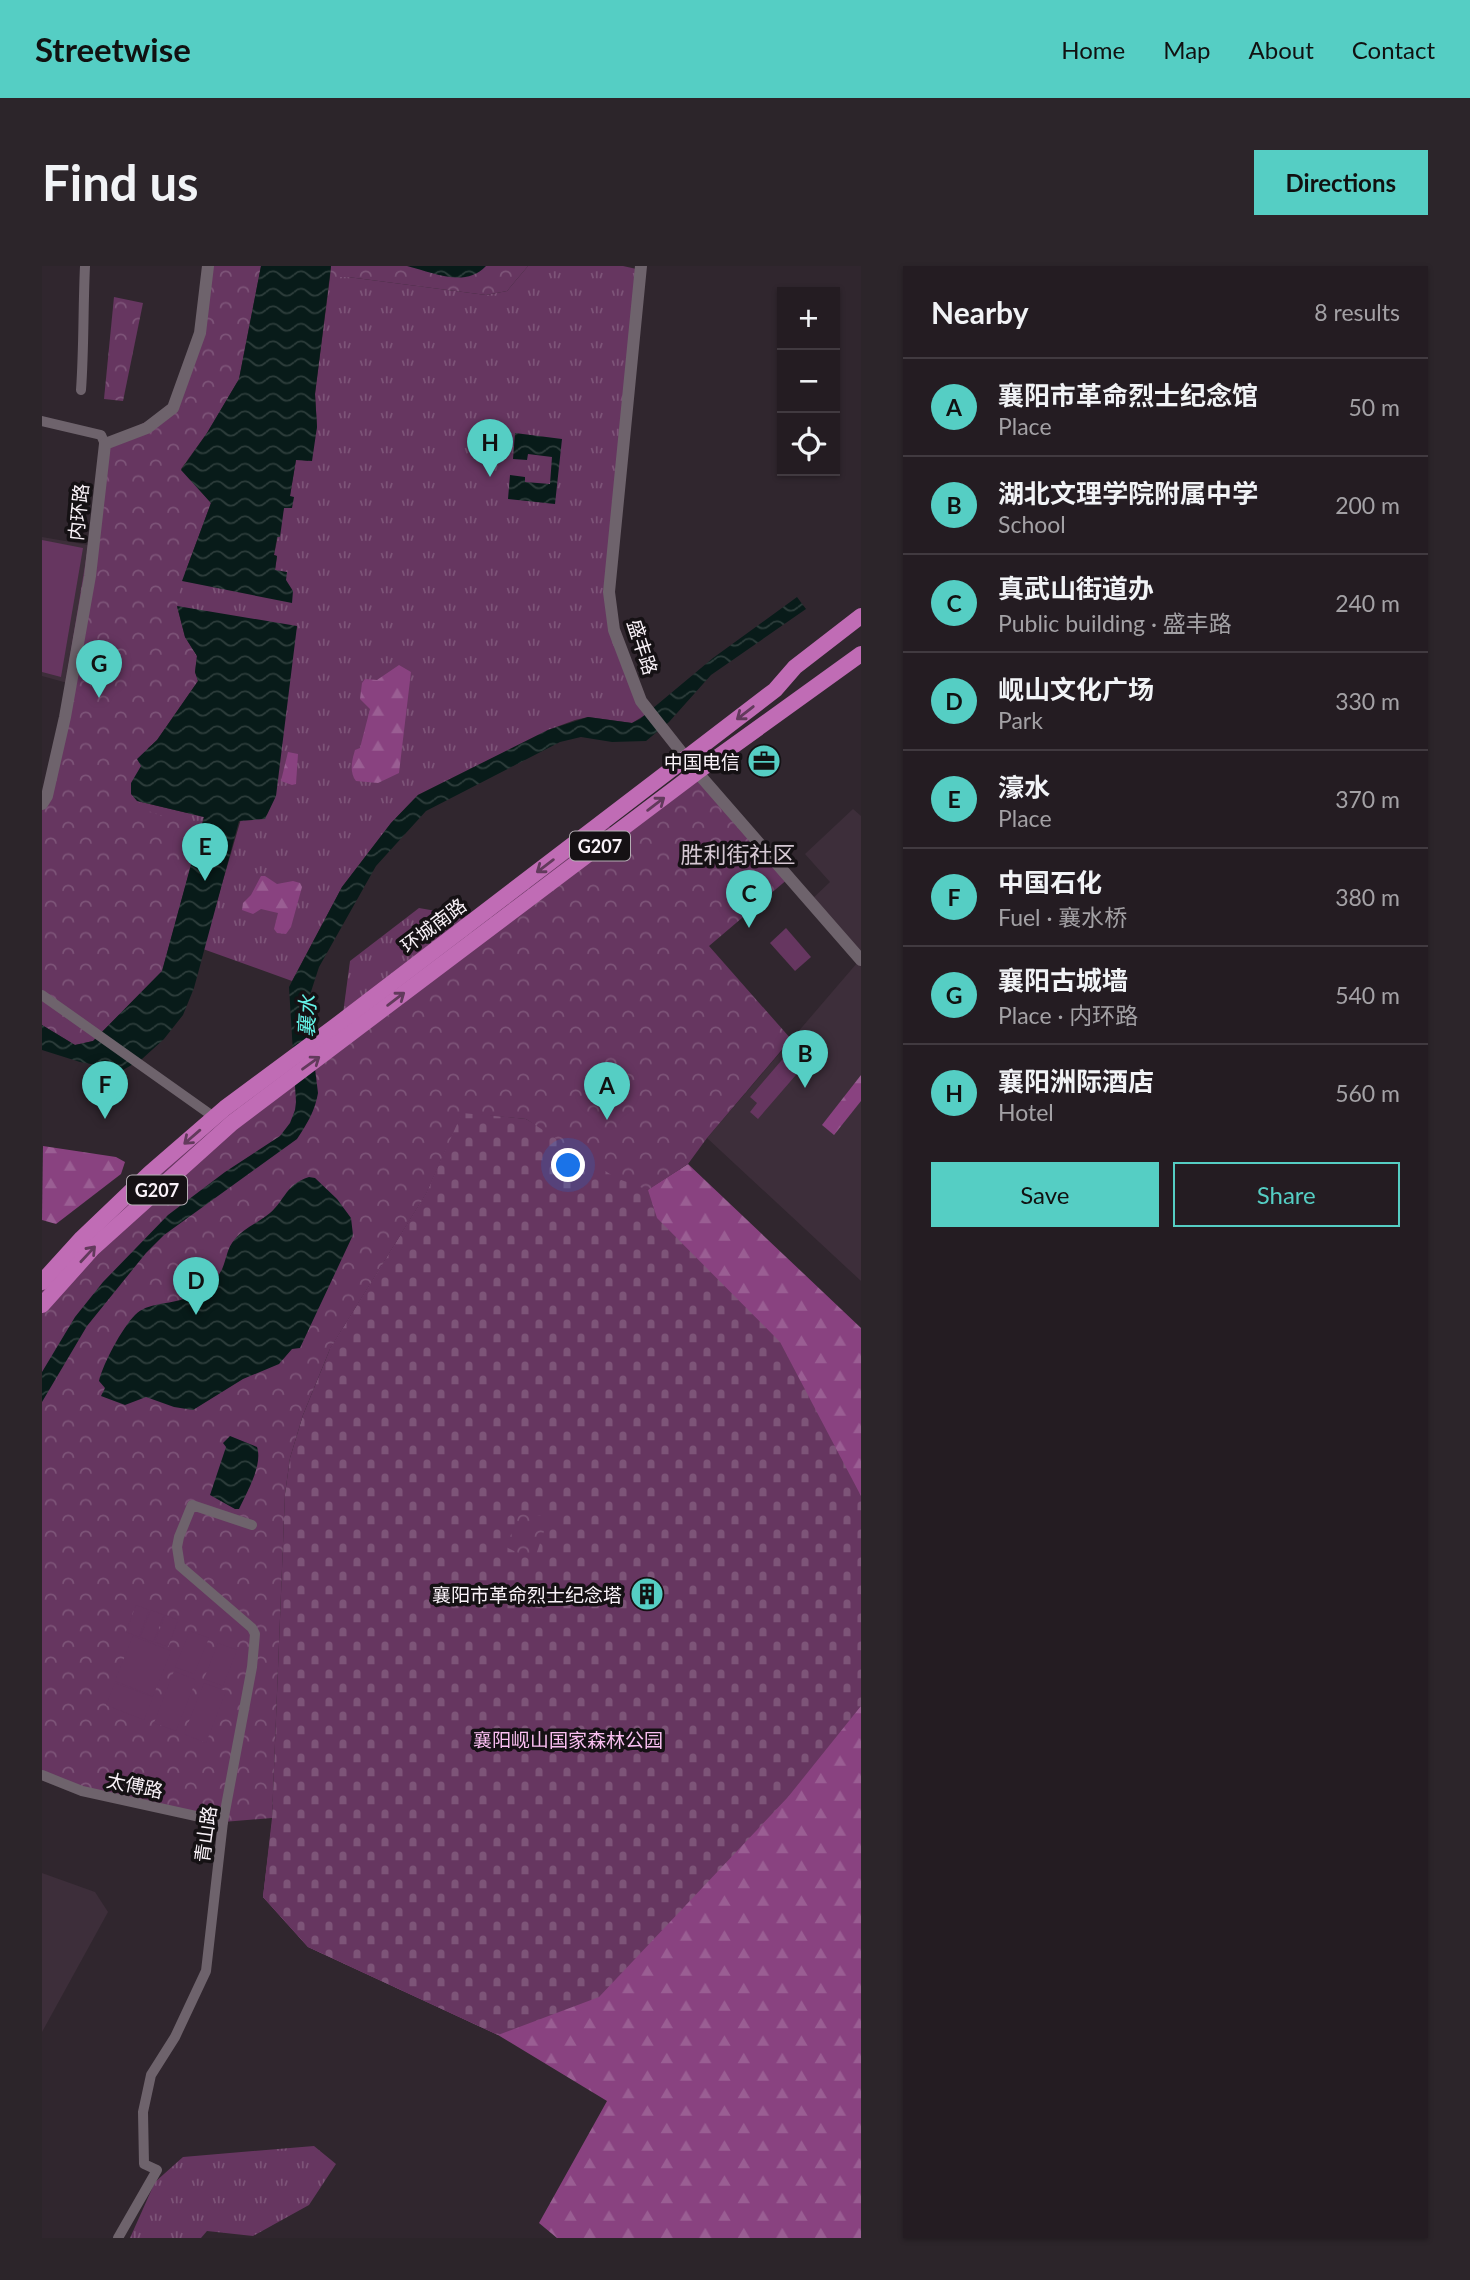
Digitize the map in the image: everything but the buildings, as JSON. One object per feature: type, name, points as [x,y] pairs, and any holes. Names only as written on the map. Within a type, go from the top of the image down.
[{"type":"highway","name":"环城南路","points":[[42,1305],[93,1248],[232,1123],[281,1085],[337,1034],[775,690],[795,667],[861,617]]},
{"type":"highway","points":[[775,690],[861,626]]},
{"type":"highway","name":"G207","points":[[786,706],[811,688],[861,642]]},
{"type":"highway","name":"环城南路","points":[[42,1282],[82,1238],[150,1173],[283,1063],[337,1034],[861,654]]},
{"type":"street","points":[[81,390],[85,334],[82,317],[85,266]]},
{"type":"street","points":[[42,421],[101,435],[105,444],[147,428],[173,408],[200,333],[208,266]]},
{"type":"street","name":"盛丰路","points":[[641,266],[609,592],[614,630],[641,701],[697,772],[861,960]]},
{"type":"street","name":"内环路","points":[[42,803],[47,796],[65,717],[90,576],[105,444]]},
{"type":"street","points":[[42,995],[214,1118]]},
{"type":"street","name":"青山路","points":[[118,2238],[157,2170],[144,2164],[143,2112],[152,2075],[175,2037],[206,1971],[223,1822],[252,1667],[255,1634],[252,1628],[180,1566],[177,1547],[192,1505],[252,1525]]},
{"type":"street","name":"太傅路","points":[[42,1775],[82,1791],[223,1822]]},
{"type":"shaded area","points":[[42,537],[94,546],[71,684],[42,676]]},
{"type":"shaded area","points":[[853,809],[861,816],[861,960],[810,901],[830,882],[805,854]]},
{"type":"shaded area","points":[[857,963],[861,966],[861,1281],[707,1138]]},
{"type":"shaded area","points":[[42,1873],[95,1892],[108,1912],[42,2032]]},
{"type":"green space","points":[[208,266],[261,266],[239,379],[207,433],[181,469],[211,503],[182,581],[177,606],[185,637],[197,656],[195,672],[198,681],[157,740],[137,758],[141,766],[131,794],[146,810],[200,831],[162,971],[93,1041],[75,1045],[42,1025],[42,804],[47,796],[105,444],[173,407],[200,333]]},
{"type":"green space","points":[[331,266],[528,266],[507,291],[486,295],[330,277]]},
{"type":"green space","points":[[528,266],[623,266],[641,270],[609,592],[614,630],[650,712],[632,723],[588,717],[575,720],[548,730],[418,795],[391,823],[342,887],[292,981],[203,949],[297,627],[177,607],[137,801],[204,817],[162,971],[93,1041],[42,1025],[42,889],[128,575],[275,570],[277,556],[274,555],[284,507],[292,508],[290,496],[296,459],[308,461],[317,427],[315,394],[330,277],[486,295],[507,291]]},
{"type":"green space","points":[[114,297],[143,303],[123,401],[104,399]]},
{"type":"green space","points":[[42,540],[83,548],[61,677],[42,672]]},
{"type":"green space","points":[[399,665],[411,672],[399,773],[378,783],[356,781],[352,770],[353,758],[355,750],[360,748],[370,709],[360,699],[362,683],[365,679],[377,680]]},
{"type":"green space","points":[[288,752],[298,754],[296,784],[292,785],[281,781]]},
{"type":"green space","points":[[697,772],[789,878],[709,946],[791,1039],[688,1164],[648,1190],[616,1178],[526,1119],[462,1113],[426,1194],[330,1349],[303,1415],[290,1458],[285,1494],[272,1818],[223,1822],[82,1791],[42,1775],[42,1282],[150,1173],[605,821],[613,832]]},
{"type":"green space","points":[[261,876],[277,884],[293,881],[300,883],[302,887],[291,927],[286,934],[277,933],[274,929],[278,913],[261,909],[253,914],[242,910],[243,903],[251,895]]},
{"type":"green space","points":[[419,908],[476,918],[342,1021],[350,961]]},
{"type":"green space","points":[[786,928],[811,957],[795,971],[770,943]]},
{"type":"green space","points":[[806,1032],[821,1046],[758,1119],[750,1112],[757,1103],[750,1097]]},
{"type":"green space","points":[[861,1075],[861,1101],[834,1135],[822,1125]]},
{"type":"green space","name":"襄阳岘山国家森林公园","points":[[462,1112],[647,1190],[688,1164],[861,1328],[861,2238],[557,2238],[539,2223],[607,2101],[498,2035],[308,1947],[263,1897],[330,1349],[426,1194]]},
{"type":"green space","name":"襄阳岘山国家森林公园","points":[[462,1112],[526,1119],[648,1190],[657,1218],[780,1342],[861,1496],[861,1706],[788,1797],[599,1997],[498,2035],[308,1947],[263,1897],[272,1818],[285,1494],[290,1458],[303,1415],[330,1349],[426,1194]]},
{"type":"green space","points":[[43,1146],[116,1157],[125,1162],[121,1174],[56,1224],[42,1220]]},
{"type":"green space","points":[[519,1514],[549,1516],[534,1561],[506,1547]]},
{"type":"green space","points":[[136,1605],[149,1610],[139,1637],[126,1632]]},
{"type":"green space","points":[[151,1610],[164,1615],[153,1642],[140,1637]]},
{"type":"green space","points":[[165,1615],[178,1620],[168,1647],[155,1642]]},
{"type":"green space","points":[[190,1631],[209,1638],[194,1674],[175,1667]]},
{"type":"green space","points":[[133,1636],[171,1651],[153,1696],[115,1681]]},
{"type":"green space","points":[[218,1643],[237,1650],[223,1686],[204,1679]]},
{"type":"green space","points":[[174,1671],[196,1680],[176,1731],[154,1723]]},
{"type":"green space","points":[[115,1683],[153,1697],[144,1720],[106,1705]]},
{"type":"green space","points":[[204,1683],[226,1691],[206,1743],[184,1734]]},
{"type":"green space","points":[[314,2146],[336,2164],[309,2205],[253,2236],[207,2231],[201,2238],[130,2238],[155,2182],[183,2157]]},
{"type":"water","points":[[261,266],[331,266],[315,394],[317,427],[312,461],[296,460],[290,496],[294,497],[292,508],[284,508],[280,537],[277,537],[274,555],[277,556],[275,570],[287,572],[286,580],[293,591],[292,603],[182,581],[211,503],[181,470],[239,379]]},
{"type":"water","points":[[407,266],[486,266],[478,273],[459,278]]},
{"type":"water","points":[[515,433],[562,439],[555,504],[508,499],[510,475],[525,477],[525,482],[550,484],[552,457],[528,454],[527,460],[513,459]]},
{"type":"water","name":"襄水","points":[[797,597],[806,609],[711,675],[669,722],[646,741],[612,742],[581,737],[560,742],[426,811],[376,866],[319,967],[307,1004],[318,1093],[313,1112],[301,1133],[297,1139],[164,1235],[146,1253],[87,1326],[42,1402],[42,1372],[75,1317],[103,1282],[168,1215],[225,1172],[280,1136],[290,1123],[296,1102],[289,987],[342,887],[391,823],[418,795],[548,730],[588,717],[632,723],[640,719],[713,658]]},
{"type":"water","points":[[177,606],[297,626],[276,796],[265,819],[239,821],[194,988],[183,1015],[164,1039],[142,1059],[123,1070],[80,1062],[42,1050],[42,1025],[75,1045],[93,1041],[162,971],[204,817],[137,801],[131,794],[131,783],[141,766],[137,759],[157,740],[198,681],[195,672],[197,656],[185,637]]},
{"type":"water","points":[[309,1177],[315,1178],[337,1199],[351,1218],[353,1235],[300,1348],[292,1349],[279,1364],[243,1379],[193,1410],[174,1407],[146,1397],[125,1405],[101,1396],[105,1388],[99,1381],[104,1365],[135,1315],[152,1306],[186,1298],[207,1286],[220,1273],[236,1238],[270,1213],[290,1188]]},
{"type":"water","points":[[230,1436],[257,1447],[258,1454],[253,1478],[239,1509],[210,1495],[226,1447],[223,1443]]},
{"type":"place","name":"襄阳洲际酒店","points":[[490,477]]},
{"type":"place","name":"襄阳古城墙","points":[[99,698]]},
{"type":"place","name":"中国电信","points":[[764,761]]},
{"type":"place","name":"濠水","points":[[205,881]]},
{"type":"place","name":"真武山街道办","points":[[749,928]]},
{"type":"place","name":"湖北文理学院附属中学","points":[[805,1088]]},
{"type":"place","name":"中国石化","points":[[105,1119]]},
{"type":"place","name":"襄阳市革命烈士纪念馆","points":[[607,1120]]},
{"type":"place","name":"岘山文化广场","points":[[196,1315]]},
{"type":"place","name":"襄阳市革命烈士纪念塔","points":[[647,1594]]},
{"type":"district","name":"胜利街社区","points":[[738,854]]}]
